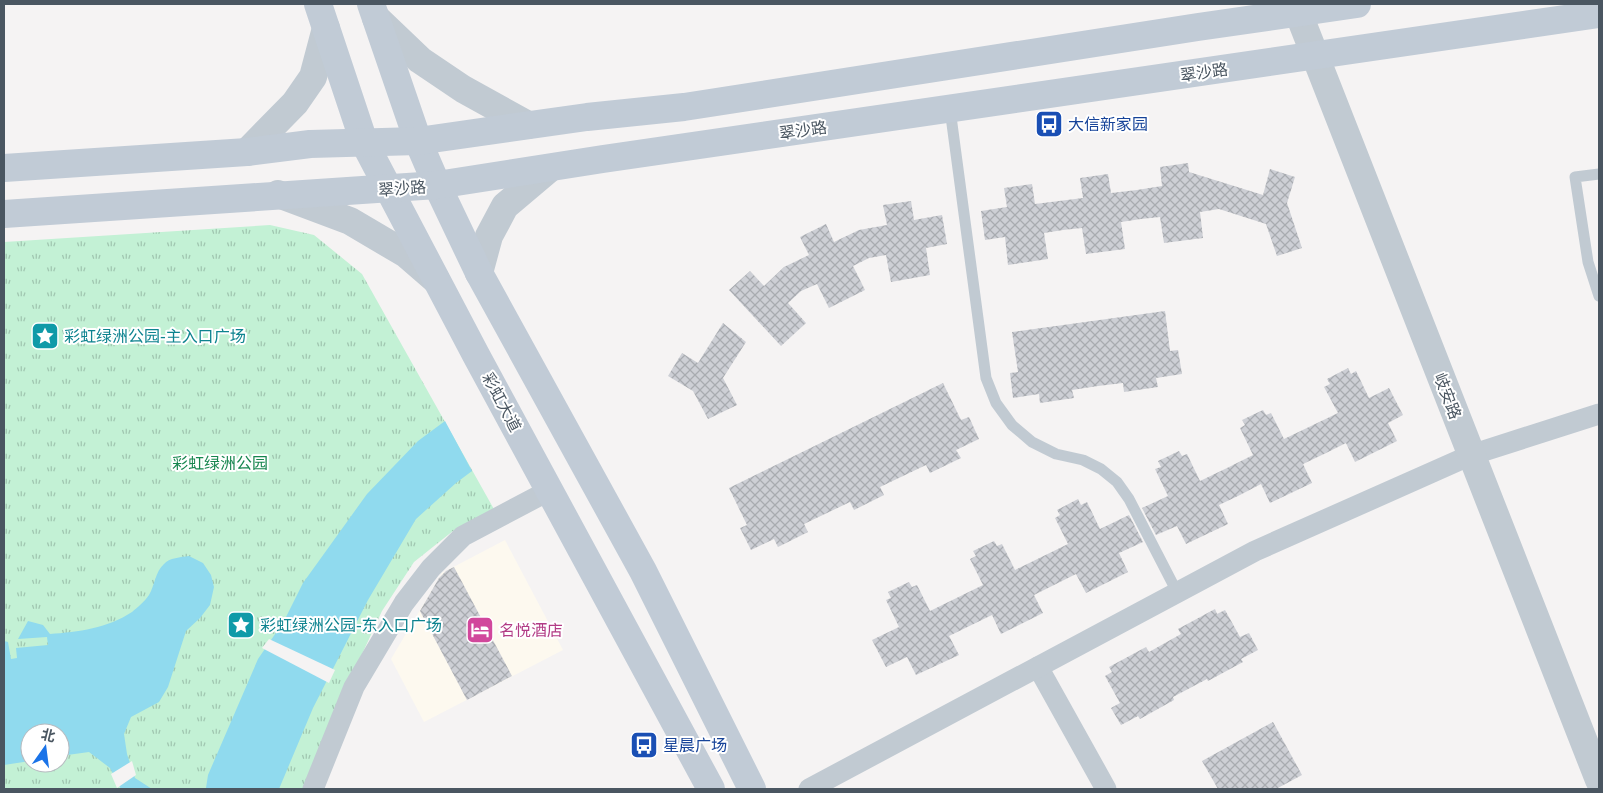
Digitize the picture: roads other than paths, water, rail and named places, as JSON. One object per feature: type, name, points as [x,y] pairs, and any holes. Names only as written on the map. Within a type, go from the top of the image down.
[{"type":"main road","points":[[4,168],[247,152],[310,144],[418,141],[586,117],[684,108],[1297,8],[1357,4]]},
{"type":"main road","points":[[374,11],[418,141],[436,185],[479,273],[643,571],[752,789]]},
{"type":"main road","name":"翠沙路","points":[[4,214],[278,194],[388,190],[436,185],[1599,14]]},
{"type":"main road","name":"彩虹大道","points":[[322,16],[364,142],[388,190],[711,789]]},
{"type":"street","name":"岐安路","points":[[1297,8],[1314,56],[1599,780]]},
{"type":"street","points":[[374,11],[420,60],[463,89],[528,125]]},
{"type":"street","points":[[247,152],[295,102],[313,77],[322,16]]},
{"type":"street","points":[[479,273],[490,236],[505,206],[550,168]]},
{"type":"street","points":[[278,194],[350,222],[406,254],[437,282]]},
{"type":"street","points":[[809,789],[1255,551],[1471,455],[1599,414]]},
{"type":"street","points":[[313,789],[354,687],[404,604],[431,568],[464,536],[550,490]]},
{"type":"street","points":[[1038,667],[1106,789]]},
{"type":"lane","points":[[950,109],[986,378],[996,403],[1012,425],[1032,442],[1056,454],[1089,463],[1101,469],[1117,482],[1129,499],[1177,592]]},
{"type":"lane","points":[[1599,174],[1576,177],[1588,262],[1599,296]]},
{"type":"water","points":[[445,421],[472,471],[416,519],[368,600],[313,708],[279,789],[194,789],[206,788],[208,775],[258,659],[284,621],[303,583],[367,494],[418,441]]},
{"type":"water","points":[[189,556],[203,563],[211,575],[214,587],[210,605],[186,631],[168,687],[159,702],[131,717],[124,734],[127,754],[135,778],[152,789],[121,789],[110,768],[89,752],[70,755],[70,723],[20,723],[20,763],[4,765],[4,641],[8,642],[11,659],[17,658],[16,648],[48,645],[47,637],[18,639],[28,621],[43,625],[50,634],[92,628],[113,622],[141,604],[151,591],[161,567],[169,560]]},
{"type":"place","name":"大信新家园","points":[[1049,124]]},
{"type":"place","name":"彩虹绿洲公园-主入口广场","points":[[45,336]]},
{"type":"place","name":"彩虹绿洲公园-东入口广场","points":[[241,625]]},
{"type":"place","name":"名悦酒店","points":[[480,630]]},
{"type":"place","name":"星晨广场","points":[[644,745]]},
{"type":"park label","name":"彩虹绿洲公园","points":[[220,463]]}]
